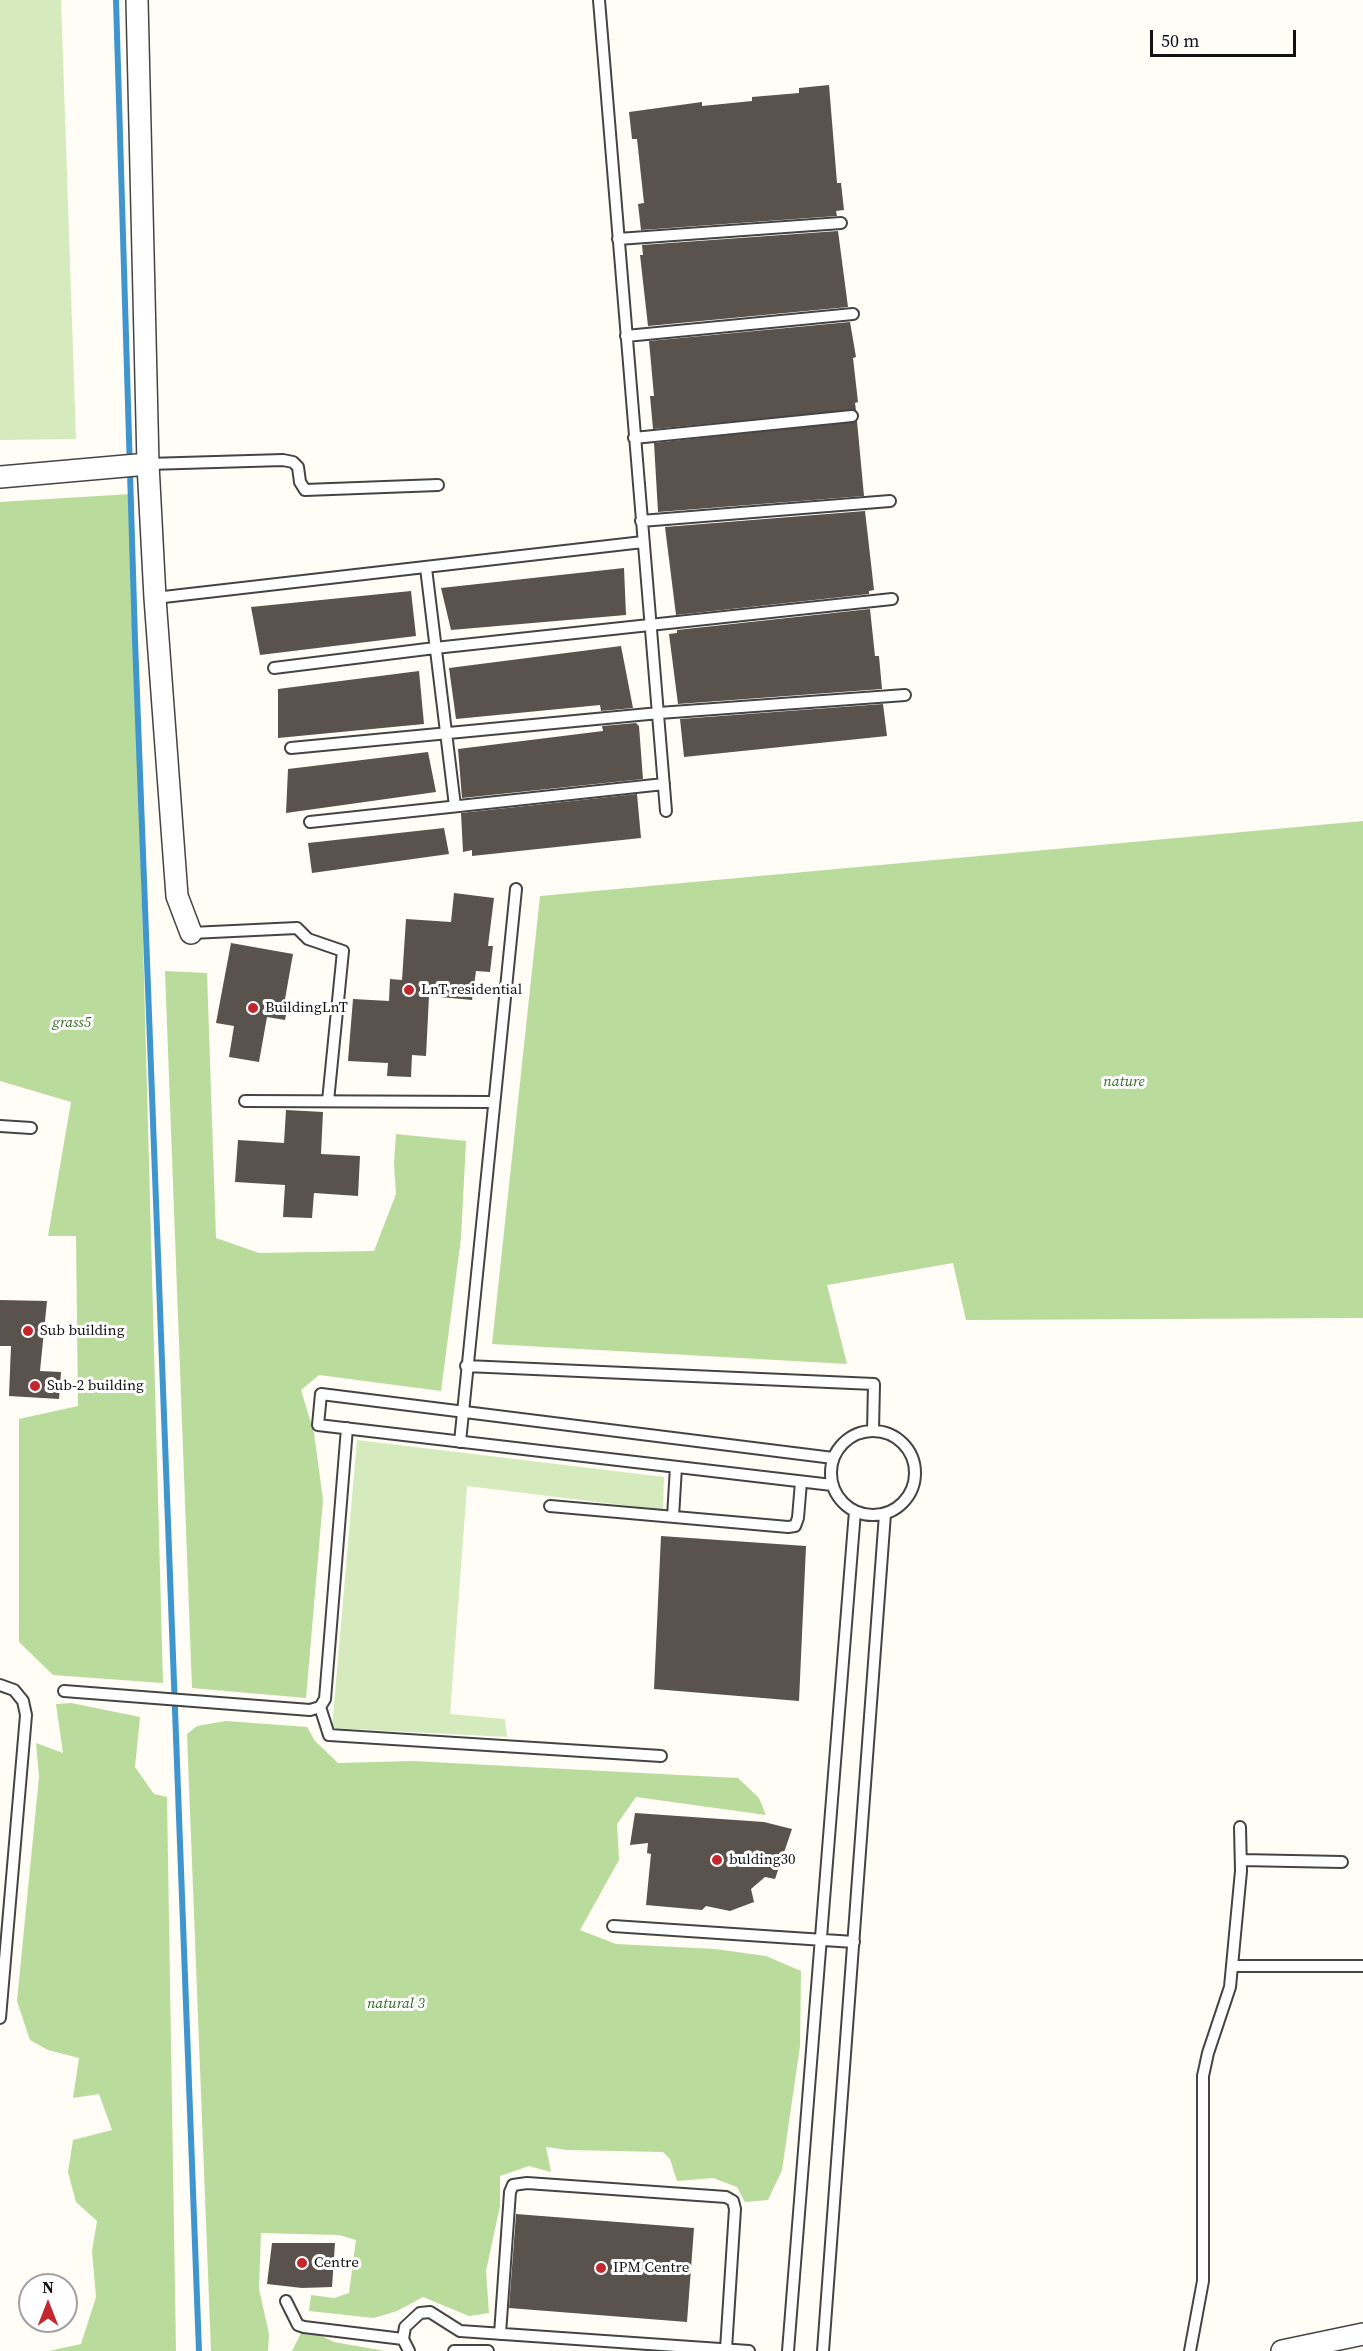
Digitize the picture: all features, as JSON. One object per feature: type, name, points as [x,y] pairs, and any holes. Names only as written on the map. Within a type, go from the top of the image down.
[{"type":"street","points":[[137,0],[148,464],[155,598],[177,896],[191,933]]},
{"type":"street","points":[[0,477],[148,464]]},
{"type":"street","points":[[1282,2351],[1363,2334]]},
{"type":"lane","points":[[599,0],[666,811]]},
{"type":"lane","points":[[618,239],[841,223]]},
{"type":"lane","points":[[626,336],[853,314]]},
{"type":"lane","points":[[634,438],[852,416]]},
{"type":"lane","points":[[148,464],[283,460],[293,462],[298,467],[300,482],[305,490],[438,485]]},
{"type":"lane","points":[[641,521],[890,501]]},
{"type":"lane","points":[[155,598],[643,542]]},
{"type":"lane","points":[[426,568],[455,806]]},
{"type":"lane","points":[[274,668],[435,648],[892,599]]},
{"type":"lane","points":[[291,748],[658,713],[904,695]]},
{"type":"lane","points":[[310,822],[664,784]]},
{"type":"lane","points":[[460,1442],[516,889]]},
{"type":"lane","points":[[191,933],[297,928],[308,939],[343,951],[328,1101]]},
{"type":"lane","points":[[245,1101],[493,1102]]},
{"type":"lane","points":[[0,1126],[31,1128]]},
{"type":"lane","points":[[466,1366],[874,1384],[873,1431]]},
{"type":"lane","points":[[832,1485],[318,1425],[321,1394],[833,1458]]},
{"type":"lane","points":[[64,1691],[310,1710],[320,1707],[325,1699],[347,1428]]},
{"type":"lane","points":[[873,1431],[896,1437],[907,1446],[914,1460],[916,1474],[914,1487],[898,1508],[885,1514],[872,1516],[855,1511],[838,1498],[832,1485],[830,1472],[833,1458],[841,1445],[853,1436],[873,1431]]},
{"type":"lane","points":[[674,1517],[676,1467]]},
{"type":"lane","points":[[550,1506],[795,1526],[801,1482]]},
{"type":"lane","points":[[788,2351],[855,1511]]},
{"type":"lane","points":[[823,2351],[885,1514]]},
{"type":"lane","points":[[0,1685],[14,1690],[23,1701],[26,1715],[0,2018]]},
{"type":"lane","points":[[320,1707],[327,1732],[333,1737],[661,1756]]},
{"type":"lane","points":[[1190,2351],[1203,2281],[1203,2076],[1208,2053],[1230,1988],[1241,1860],[1240,1827]]},
{"type":"lane","points":[[1241,1860],[1342,1862]]},
{"type":"lane","points":[[613,1926],[854,1942]]},
{"type":"lane","points":[[1233,1966],[1362,1966]]},
{"type":"lane","points":[[500,2334],[510,2192],[513,2186],[526,2183],[726,2197],[733,2200],[735,2209],[726,2349]]},
{"type":"lane","points":[[286,2301],[298,2325],[304,2327],[403,2339]]},
{"type":"lane","points":[[410,2351],[403,2339],[405,2327],[420,2313],[430,2312],[460,2331],[749,2351]]},
{"type":"lane","points":[[454,2351],[488,2351]]},
{"type":"green space","points":[[0,0],[61,0],[76,439],[0,440]]},
{"type":"green space","name":"grass5","points":[[131,494],[163,1683],[53,1675],[19,1642],[19,1419],[78,1406],[76,1236],[48,1236],[71,1102],[0,1081],[0,502]]},
{"type":"green space","name":"nature","points":[[1363,821],[1363,1318],[966,1320],[953,1263],[827,1285],[847,1364],[492,1344],[540,896]]},
{"type":"green space","points":[[165,971],[207,973],[216,1238],[259,1253],[374,1251],[396,1194],[394,1163],[396,1134],[466,1141],[461,1238],[441,1391],[319,1375],[301,1390],[314,1433],[323,1500],[306,1698],[192,1688]]},
{"type":"green space","points":[[357,1440],[664,1477],[663,1510],[467,1486],[450,1714],[505,1719],[507,1737],[332,1728]]},
{"type":"green space","points":[[71,1703],[140,1717],[135,1767],[154,1794],[167,1797],[176,2351],[49,2351],[81,2344],[96,2297],[92,2251],[97,2221],[76,2202],[68,2172],[73,2140],[112,2130],[99,2094],[73,2098],[79,2058],[48,2050],[30,2040],[17,2001],[39,1777],[36,1743],[63,1753],[56,1704]]},
{"type":"green space","name":"natural 3","points":[[226,1721],[307,1727],[315,1741],[338,1763],[412,1761],[738,1778],[759,1798],[766,1815],[636,1797],[617,1824],[619,1860],[580,1930],[616,1944],[715,1949],[766,1956],[801,1971],[800,2046],[782,2170],[768,2200],[745,2202],[737,2187],[713,2178],[677,2181],[670,2159],[663,2152],[568,2150],[546,2147],[551,2172],[529,2166],[500,2176],[500,2206],[486,2271],[489,2313],[469,2316],[423,2297],[397,2311],[374,2318],[309,2311],[311,2295],[334,2298],[349,2293],[356,2240],[339,2235],[261,2233],[259,2289],[269,2334],[268,2351],[211,2351],[187,1734],[197,1726]]},
{"type":"green space","points":[[304,2327],[334,2342],[385,2351],[292,2351]]},
{"type":"building","points":[[829,85],[837,183],[841,183],[844,210],[836,211],[837,216],[641,230],[638,204],[644,203],[637,139],[632,139],[629,112],[702,102],[702,106],[752,101],[752,97],[799,93],[799,88]]},
{"type":"building","points":[[838,231],[848,307],[648,326],[640,255],[643,255],[642,245]]},
{"type":"building","points":[[850,322],[856,357],[853,358],[858,402],[855,403],[856,410],[653,429],[650,396],[654,396],[649,341]]},
{"type":"building","points":[[857,421],[864,496],[658,512],[654,443]]},
{"type":"building","points":[[865,511],[874,590],[869,591],[869,594],[676,615],[665,527]]},
{"type":"building","points":[[624,568],[626,615],[451,630],[441,588]]},
{"type":"building","points":[[411,591],[416,636],[260,655],[251,607]]},
{"type":"building","points":[[870,609],[875,656],[879,656],[882,689],[678,704],[669,634],[677,633],[677,630]]},
{"type":"building","points":[[621,646],[633,708],[601,711],[600,705],[456,719],[449,668]]},
{"type":"building","points":[[419,671],[424,724],[278,738],[278,689]]},
{"type":"building","points":[[883,704],[887,736],[684,757],[680,719]]},
{"type":"building","points":[[636,723],[639,726],[643,779],[462,798],[458,749],[603,731],[602,726]]},
{"type":"building","points":[[428,752],[436,792],[286,813],[288,769]]},
{"type":"building","points":[[637,794],[641,838],[472,856],[472,850],[463,852],[461,813]]},
{"type":"building","points":[[444,828],[449,854],[312,873],[308,843]]},
{"type":"building","name":"LnT residential","points":[[454,893],[494,898],[488,946],[493,946],[490,972],[476,971],[472,1000],[429,996],[426,1056],[412,1055],[411,1077],[387,1076],[388,1063],[348,1061],[353,999],[389,1001],[390,979],[402,980],[406,919],[451,922]]},
{"type":"building","name":"BuildingLnT","points":[[231,943],[293,954],[285,999],[289,1000],[285,1020],[267,1017],[259,1062],[229,1057],[234,1026],[216,1023]]},
{"type":"building","points":[[286,1110],[323,1112],[321,1154],[360,1156],[358,1196],[314,1193],[312,1218],[283,1217],[285,1185],[235,1182],[238,1140],[284,1143]]},
{"type":"building","points":[[0,1300],[47,1301],[40,1371],[61,1372],[59,1399],[9,1396],[11,1346],[0,1346]]},
{"type":"building","points":[[661,1536],[806,1546],[799,1701],[654,1689]]},
{"type":"building","name":"bulding30","points":[[635,1813],[764,1822],[792,1829],[775,1879],[765,1877],[751,1889],[754,1902],[730,1911],[706,1906],[702,1910],[646,1905],[651,1854],[647,1853],[648,1843],[630,1845]]},
{"type":"building","name":"IPM Centre","points":[[516,2214],[694,2228],[687,2322],[509,2308]]},
{"type":"building","name":"Centre","points":[[272,2243],[335,2243],[332,2287],[302,2288],[267,2284]]},
{"type":"waterway","points":[[116,0],[135,640],[199,2351]]},
{"type":"place","name":"LnT residential","points":[[409,990]]},
{"type":"place","name":"BuildingLnT","points":[[253,1008]]},
{"type":"place","name":"Sub building","points":[[28,1331]]},
{"type":"place","name":"Sub-2 building","points":[[35,1386]]},
{"type":"place","name":"bulding30","points":[[717,1860]]},
{"type":"place","name":"Centre","points":[[302,2263]]},
{"type":"place","name":"IPM Centre","points":[[601,2268]]}]
